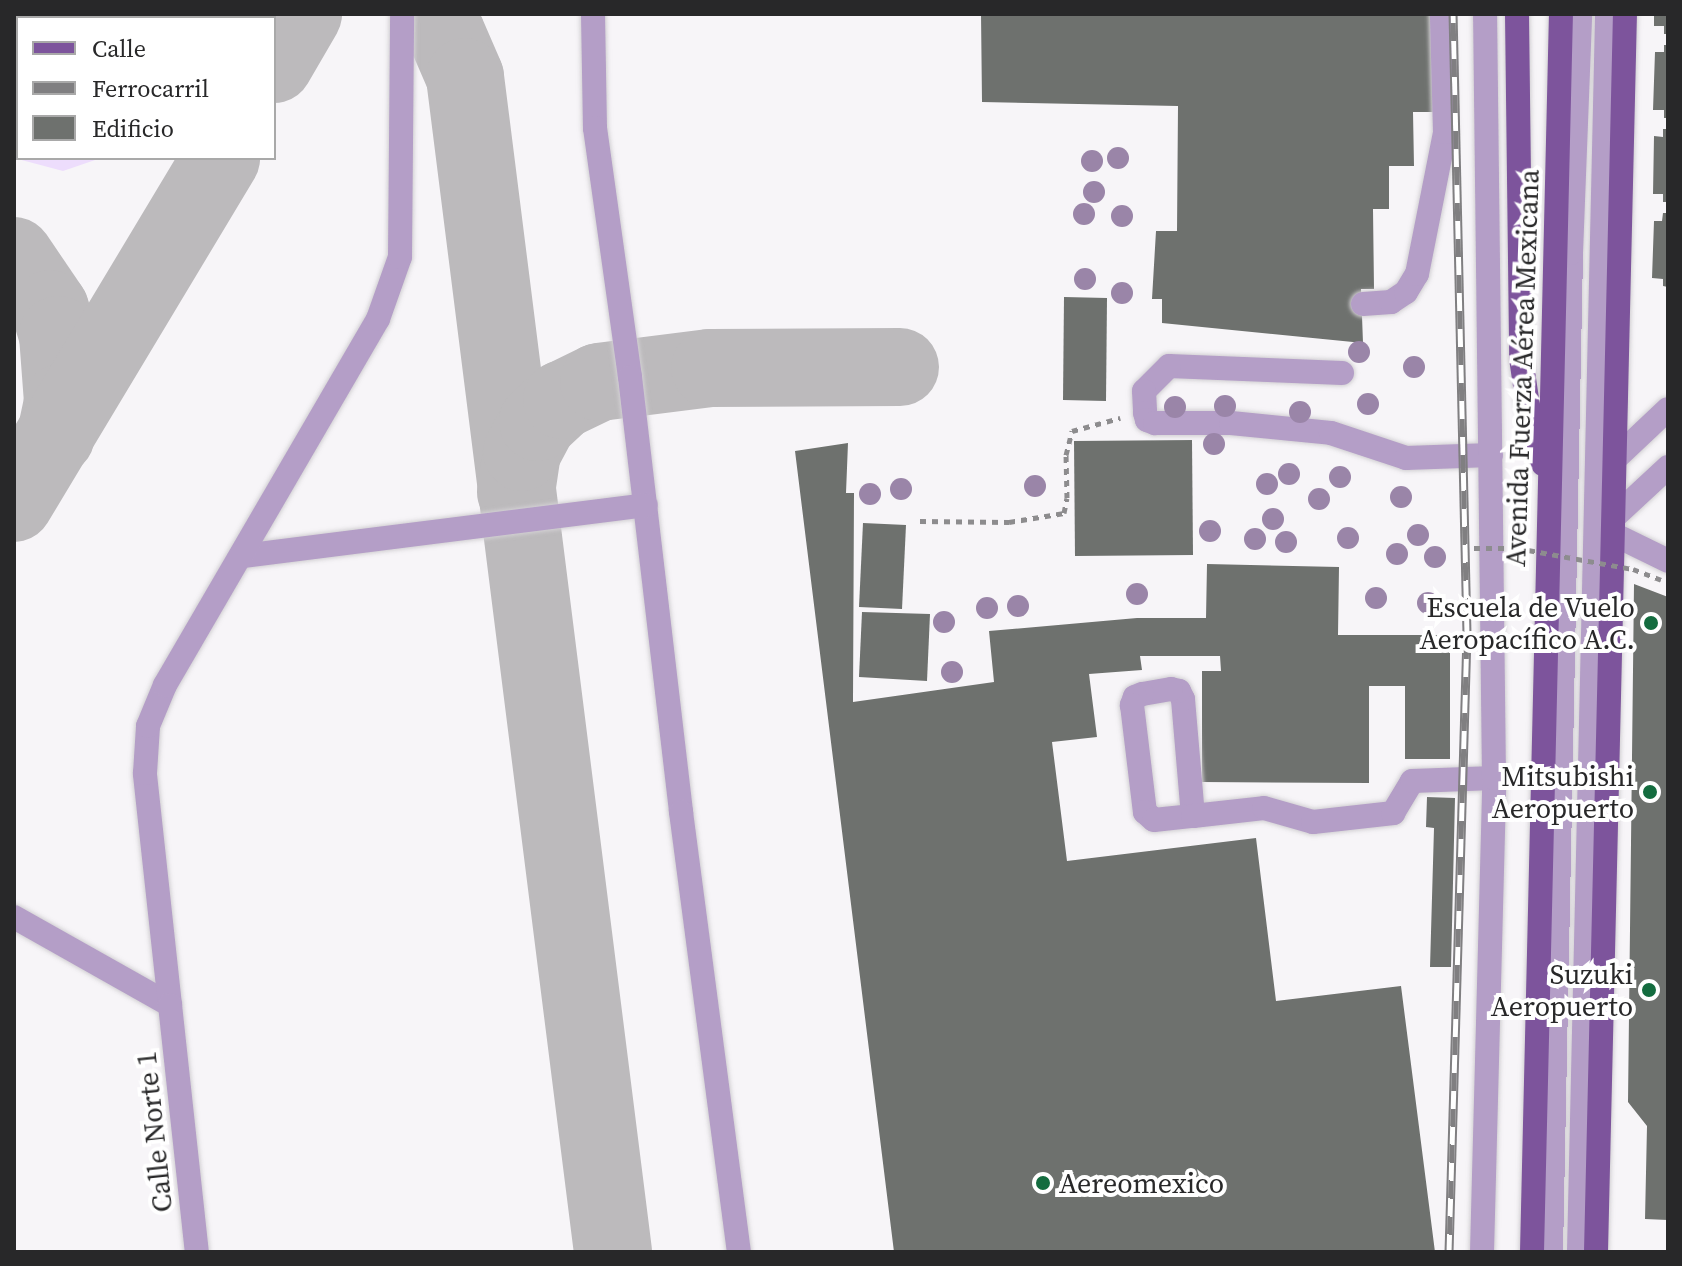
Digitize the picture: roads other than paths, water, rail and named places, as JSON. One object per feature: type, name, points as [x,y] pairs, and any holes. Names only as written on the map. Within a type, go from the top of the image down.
[{"type":"main road","points":[[1517,14],[1521,358],[1528,406],[1551,493]]},
{"type":"main road","name":"Avenida Fuerza Aérea Mexicana","points":[[1532,1252],[1561,14]]},
{"type":"main road","points":[[1596,1252],[1625,14]]},
{"type":"street","name":"Calle Norte 1","points":[[197,1252],[145,773],[148,726],[165,685],[243,556],[378,319],[400,257],[402,14]]},
{"type":"street","points":[[593,14],[595,128],[646,505],[681,812],[739,1252]]},
{"type":"street","points":[[1363,304],[1391,302],[1406,292],[1417,274],[1445,132],[1442,14]]},
{"type":"street","points":[[1482,1252],[1494,778],[1485,14]]},
{"type":"street","points":[[1551,1252],[1571,253],[1580,14]]},
{"type":"street","points":[[1579,1252],[1607,14]]},
{"type":"street","points":[[1342,373],[1169,366],[1144,391],[1145,413],[1147,420],[1155,423],[1231,423],[1331,433],[1406,458],[1491,455]]},
{"type":"street","points":[[1616,458],[1668,409]]},
{"type":"street","points":[[1664,570],[1613,526],[1668,467]]},
{"type":"street","points":[[243,556],[646,505]]},
{"type":"street","points":[[1193,816],[1183,699],[1179,691],[1171,689],[1135,697],[1132,705],[1145,812],[1154,820],[1193,816],[1264,808],[1313,822],[1393,813],[1412,781],[1494,778]]},
{"type":"street","points":[[14,917],[170,1005]]},
{"type":"railway","points":[[1449,1252],[1467,634],[1453,14]]},
{"type":"place","name":"Escuela de Vuelo Aeropacífico A.C.","points":[[1651,623]]},
{"type":"place","name":"Mitsubishi Aeropuerto","points":[[1650,792]]},
{"type":"place","name":"Suzuki Aeropuerto","points":[[1649,990]]},
{"type":"place","name":"Aereomexico","points":[[1043,1183]]}]
